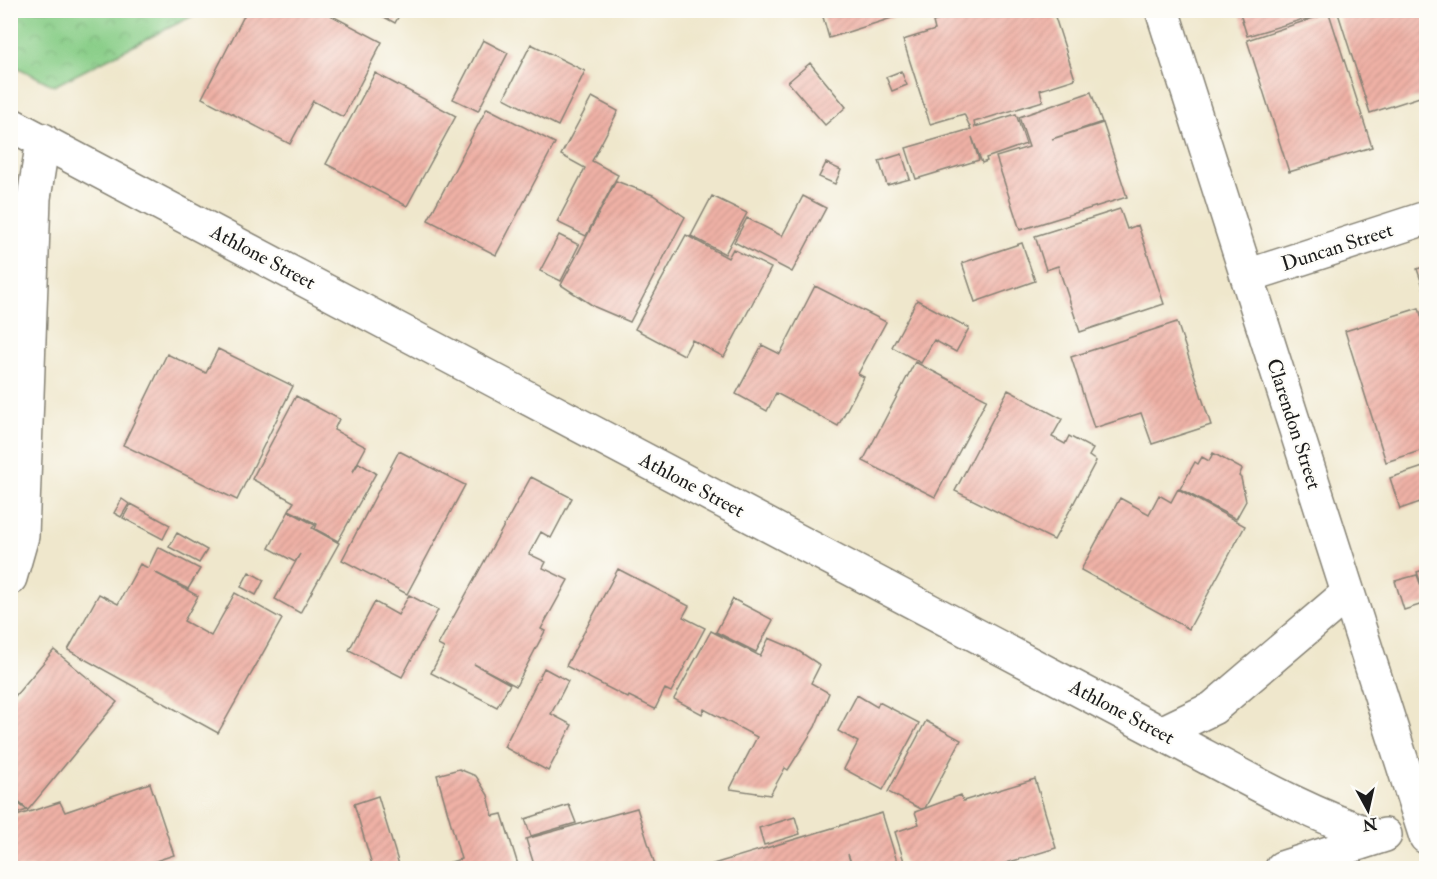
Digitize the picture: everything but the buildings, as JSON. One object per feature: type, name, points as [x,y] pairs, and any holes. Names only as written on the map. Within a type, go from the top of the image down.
[{"type":"street","name":"Clarendon Street","points":[[1162,10],[1425,828]]},
{"type":"street","name":"Athlone Street","points":[[10,124],[1161,734],[1298,804],[1345,826],[1378,837]]},
{"type":"street","points":[[10,578],[22,537],[34,198],[43,140]]},
{"type":"street","name":"Duncan Street","points":[[1246,276],[1426,218]]},
{"type":"street","points":[[1161,734],[1213,708],[1348,593]]},
{"type":"street","points":[[1282,868],[1378,837],[1425,828]]},
{"type":"green space","points":[[10,11],[202,11],[54,86],[11,64]]}]
